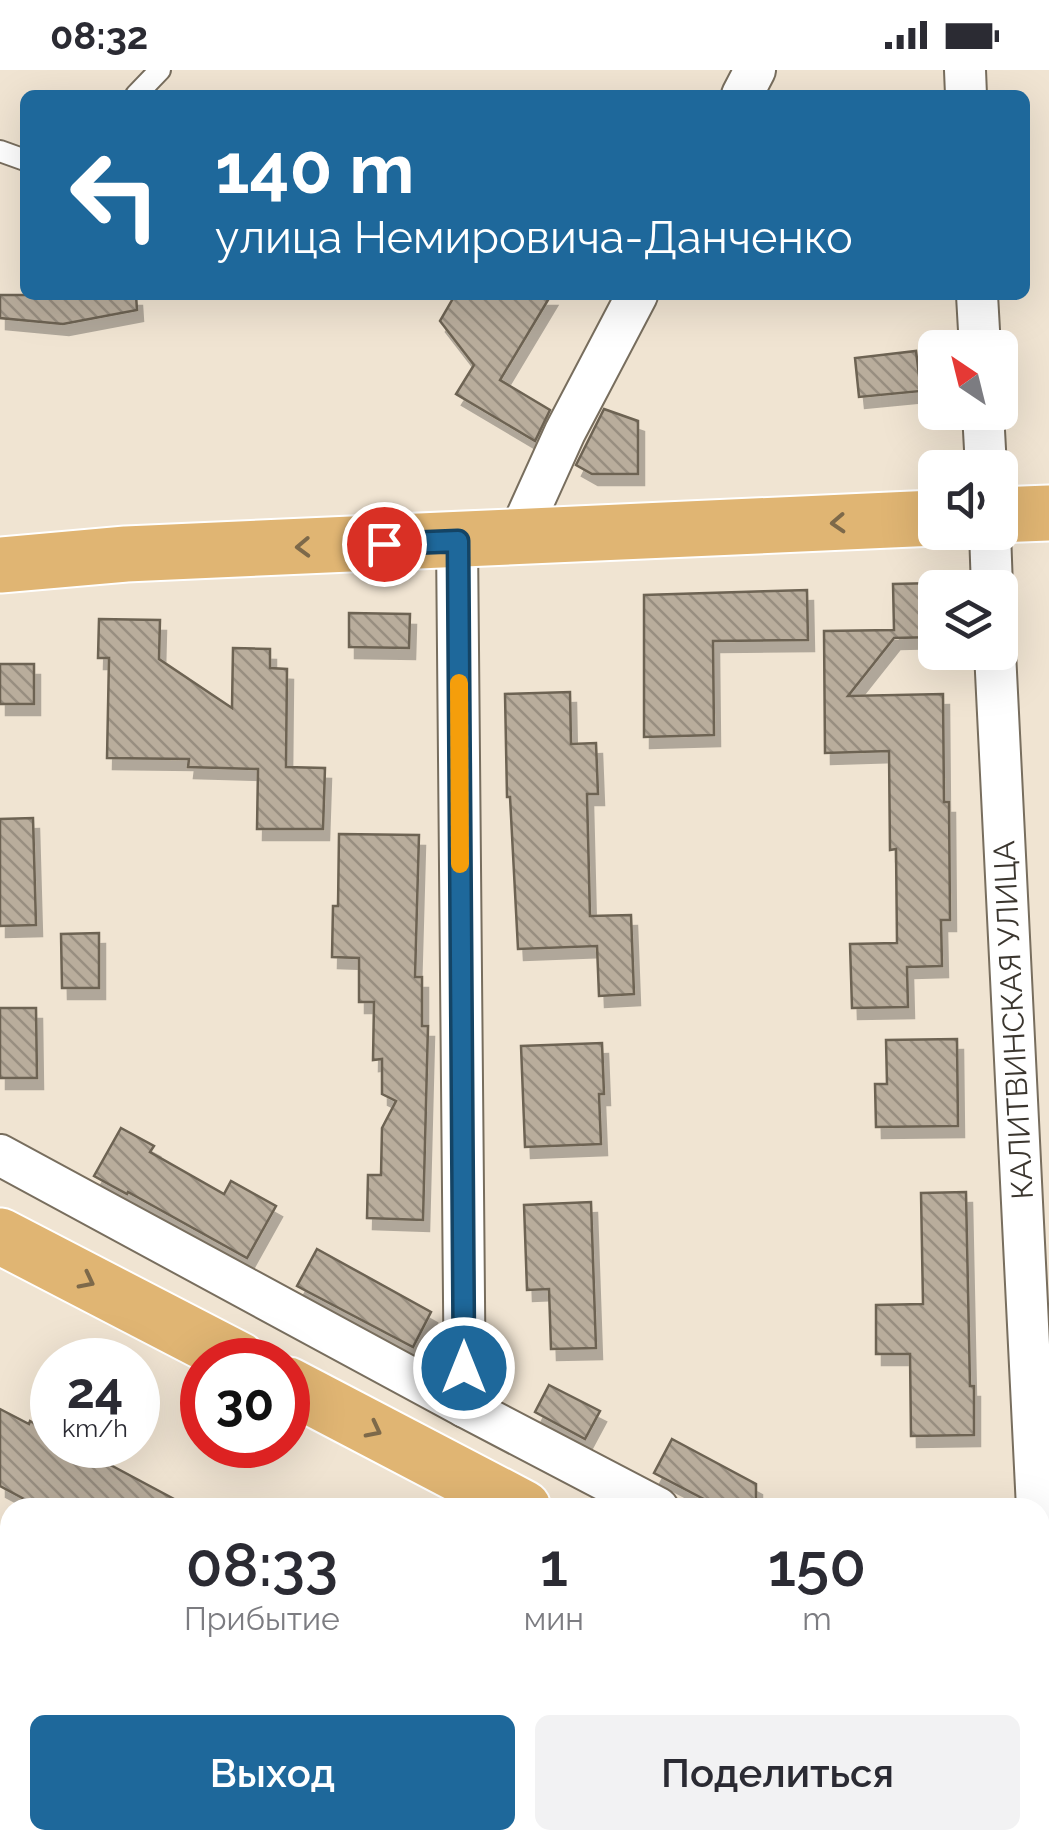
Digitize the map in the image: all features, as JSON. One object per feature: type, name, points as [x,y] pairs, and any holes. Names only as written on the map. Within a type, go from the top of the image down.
[{"type":"main road","points":[[1018,515],[1049,513]]},
{"type":"main road","points":[[0,565],[126,554],[918,519]]},
{"type":"main road","points":[[0,1236],[197,1338]]},
{"type":"main road","points":[[310,1397],[504,1498]]},
{"type":"street","points":[[518,538],[565,432],[634,300]]},
{"type":"street","points":[[977,300],[979,330]]},
{"type":"street","points":[[458,541],[464,1407]]},
{"type":"street","name":"КАЛИТВИНСКАЯ УЛИЦА","points":[[997,670],[1037,1498]]},
{"type":"street","points":[[0,1155],[639,1498]]},
{"type":"lane","points":[[141,90],[160,70]]},
{"type":"building","points":[[0,295],[20,295],[20,300],[136,300],[137,310],[63,324],[0,318]]},
{"type":"building","points":[[452,300],[548,300],[500,380],[550,410],[535,441],[456,394],[474,365],[440,321]]},
{"type":"building","points":[[916,351],[918,391],[859,397],[855,358]]},
{"type":"building","points":[[604,409],[638,421],[638,474],[592,474],[576,465]]},
{"type":"building","points":[[918,583],[918,637],[894,638],[848,696],[943,694],[950,920],[941,920],[942,966],[907,967],[908,1007],[852,1008],[850,944],[897,943],[896,849],[890,850],[889,751],[825,753],[824,631],[894,630],[893,584]]},
{"type":"building","points":[[807,590],[808,640],[713,641],[714,735],[644,737],[644,595]]},
{"type":"building","points":[[349,613],[410,614],[409,648],[349,647]]},
{"type":"building","points":[[99,619],[160,620],[159,659],[232,708],[233,648],[270,649],[270,668],[287,669],[286,767],[325,768],[323,829],[257,829],[258,769],[188,767],[189,759],[107,758],[109,658],[98,658]]},
{"type":"building","points":[[0,664],[34,664],[34,704],[0,704]]},
{"type":"building","points":[[570,692],[571,744],[596,743],[598,794],[587,794],[590,916],[631,915],[634,994],[599,996],[597,946],[518,949],[507,797],[505,694]]},
{"type":"building","points":[[33,818],[36,925],[0,926],[0,819]]},
{"type":"building","points":[[339,834],[419,835],[415,977],[422,977],[422,1026],[428,1026],[423,1220],[367,1218],[368,1175],[381,1175],[382,1128],[396,1101],[382,1094],[382,1059],[373,1060],[374,1002],[359,1002],[359,958],[332,957],[333,906],[338,906]]},
{"type":"building","points":[[99,933],[99,988],[62,988],[61,934]]},
{"type":"building","points":[[0,1008],[36,1008],[37,1078],[0,1078]]},
{"type":"building","points":[[957,1039],[958,1126],[876,1127],[875,1084],[887,1084],[886,1040]]},
{"type":"building","points":[[602,1043],[601,1144],[525,1147],[521,1046]]},
{"type":"building","points":[[121,1128],[154,1146],[150,1152],[224,1194],[231,1181],[276,1206],[247,1258],[94,1176]]},
{"type":"building","points":[[966,1192],[974,1435],[911,1436],[910,1354],[876,1354],[876,1305],[923,1304],[921,1193]]},
{"type":"building","points":[[591,1202],[596,1348],[551,1349],[549,1289],[527,1290],[524,1205]]},
{"type":"building","points":[[317,1249],[431,1312],[413,1347],[297,1286]]},
{"type":"building","points":[[549,1385],[600,1411],[585,1439],[535,1412]]},
{"type":"building","points":[[0,1409],[29,1424],[30,1421],[30,1468],[116,1468],[172,1498],[22,1498],[0,1486]]},
{"type":"building","points":[[672,1439],[756,1484],[756,1498],[702,1498],[654,1473]]},
{"type":"slow traffic","points":[[459,683],[460,864]]},
{"type":"route","points":[[384,544],[458,541],[464,1368]]}]
